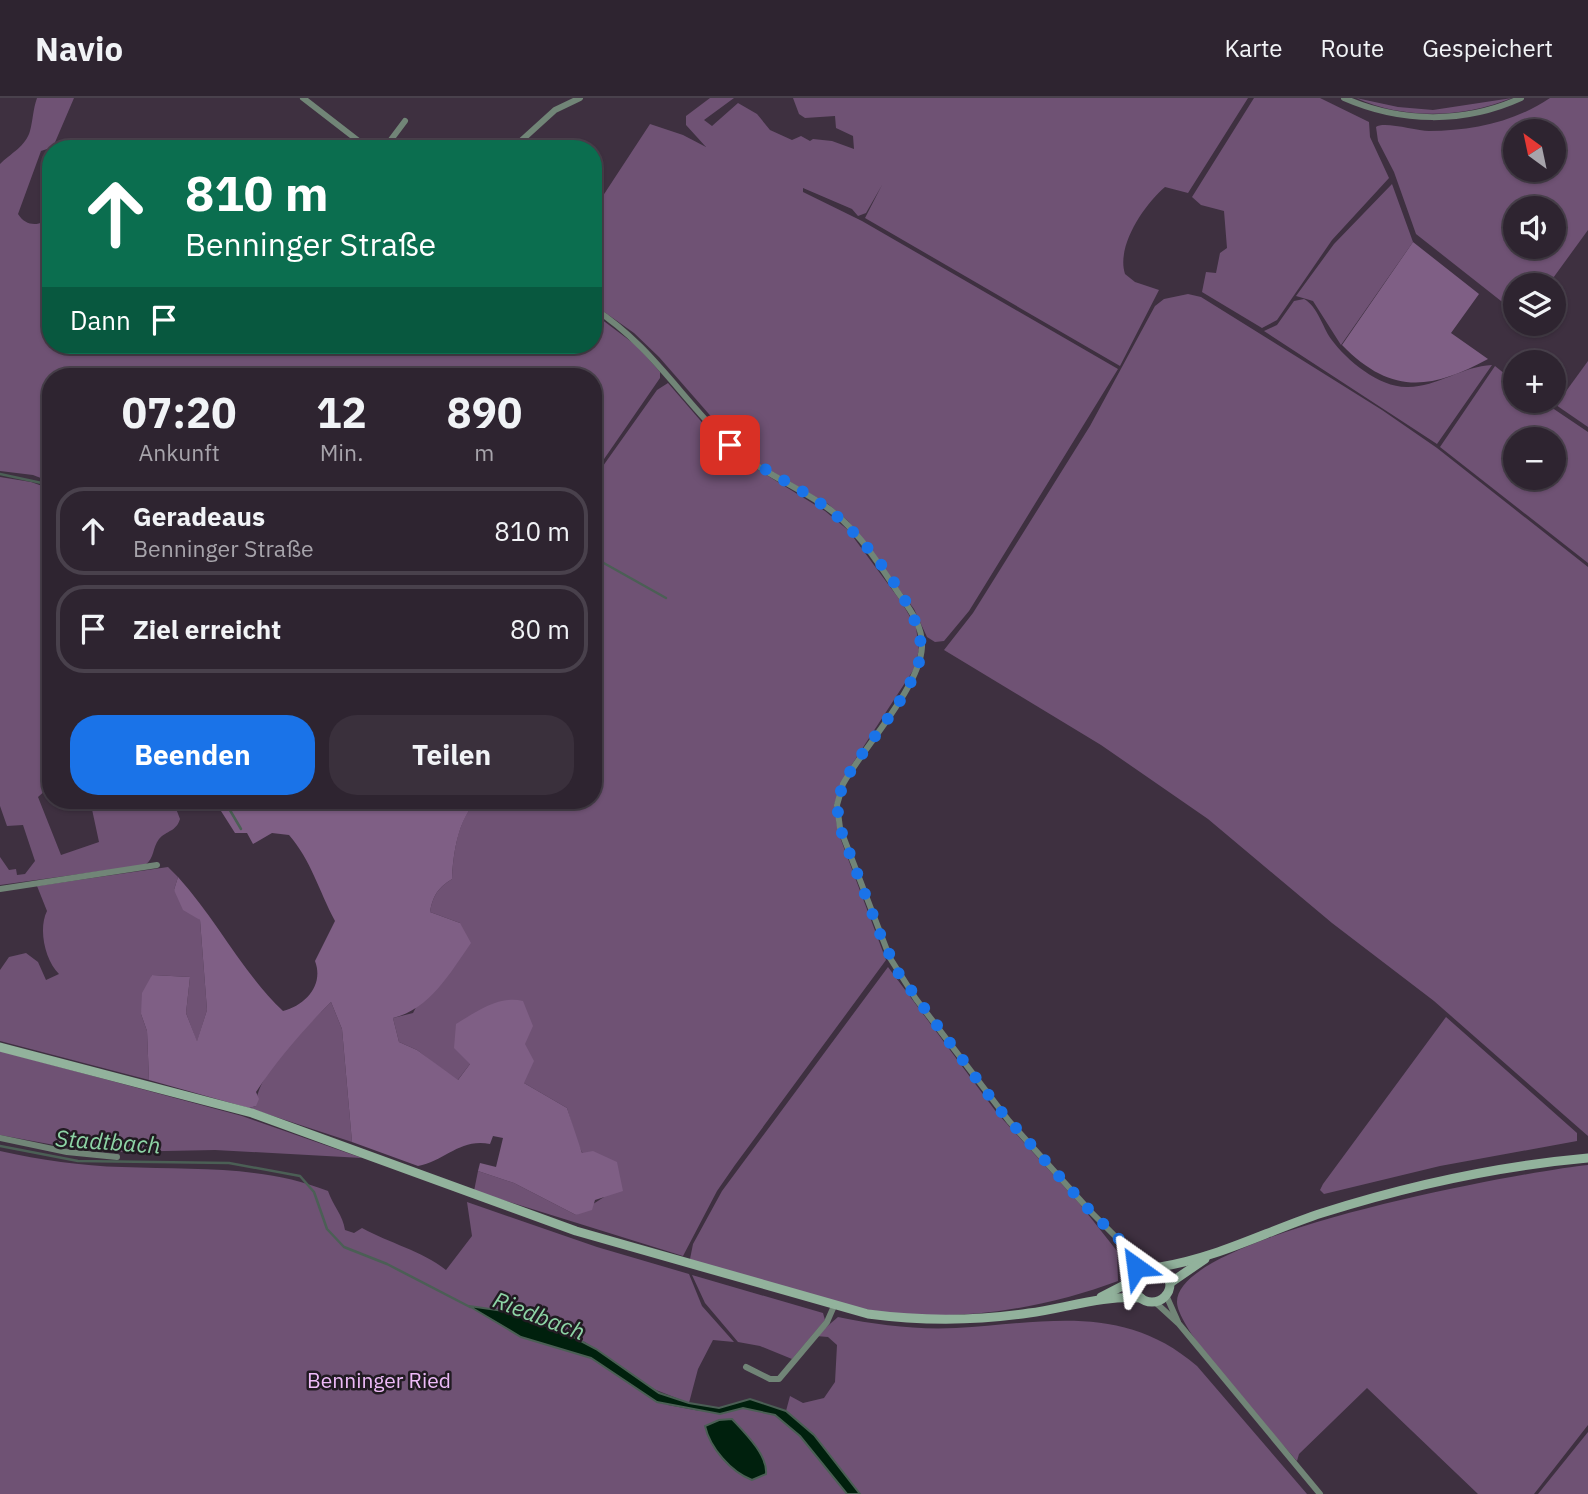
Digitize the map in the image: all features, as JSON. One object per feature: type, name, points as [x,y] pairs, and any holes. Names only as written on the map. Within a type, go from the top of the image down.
[{"type":"main road","points":[[0,1047],[203,1100],[286,1125],[576,1231],[834,1306],[892,1317],[946,1320],[1025,1314],[1096,1300],[1141,1298],[1155,1301],[1166,1295],[1170,1283],[1168,1274],[1160,1267]]},
{"type":"main road","points":[[1096,1300],[1149,1265],[1160,1267],[1209,1256],[1324,1212],[1408,1190],[1522,1166],[1588,1158]]},
{"type":"main road","points":[[1170,1283],[1209,1256]]},
{"type":"main road","points":[[1136,1276],[1135,1290],[1141,1298]]},
{"type":"street","points":[[303,98],[357,140]]},
{"type":"street","points":[[522,140],[555,110],[580,98]]},
{"type":"street","points":[[1344,98],[1394,114],[1428,118],[1479,113],[1521,98]]},
{"type":"street","points":[[391,140],[405,121]]},
{"type":"street","points":[[602,316],[649,352],[730,445],[763,471],[831,511],[862,541],[913,614],[922,638],[921,656],[914,674],[848,776],[837,805],[840,828],[882,939],[911,992],[999,1109],[1132,1253],[1149,1265]]},
{"type":"street","points":[[0,888],[157,865]]},
{"type":"street","points":[[0,1138],[75,1153],[117,1157]]},
{"type":"street","points":[[1132,1253],[1136,1276]]},
{"type":"street","points":[[1166,1295],[1179,1324]]},
{"type":"street","points":[[1155,1301],[1179,1324],[1320,1494]]},
{"type":"street","points":[[746,1367],[770,1379],[779,1380],[827,1322],[834,1306]]},
{"type":"green space","points":[[37,98],[74,98],[56,140],[42,140],[42,151],[18,214],[29,223],[42,222],[42,354],[602,354],[602,320],[637,346],[660,372],[660,378],[602,462],[602,368],[42,368],[42,478],[0,471],[0,164],[28,136]]},
{"type":"green space","points":[[710,98],[734,98],[704,120],[712,126],[738,103],[757,114],[770,130],[792,140],[801,136],[810,141],[832,141],[854,149],[853,136],[836,128],[835,116],[805,118],[799,114],[793,98],[1248,98],[1188,193],[1165,187],[1141,215],[1128,239],[1124,251],[1125,274],[1135,282],[1159,290],[1120,366],[865,218],[882,185],[866,213],[858,216],[852,209],[803,188],[803,192],[862,221],[1118,369],[969,611],[944,641],[935,642],[927,637],[914,609],[848,521],[828,504],[761,465],[736,445],[659,357],[634,333],[602,310],[602,197],[650,124],[683,135],[706,147],[686,125],[686,116]]},
{"type":"green space","points":[[1254,98],[1320,98],[1369,122],[1370,137],[1389,178],[1332,240],[1277,320],[1262,328],[1202,292],[1206,272],[1216,273],[1220,253],[1227,248],[1224,211],[1201,205],[1192,197]]},
{"type":"green space","points":[[1356,98],[1398,107],[1433,110],[1512,98],[1474,110],[1434,114],[1394,110]]},
{"type":"green space","points":[[1550,98],[1588,98],[1588,230],[1557,273],[1503,273],[1503,303],[1416,234],[1394,172],[1378,141],[1376,127],[1386,125],[1429,131],[1477,127],[1503,120],[1503,182],[1566,182],[1566,119],[1507,119]]},
{"type":"green space","points":[[1392,184],[1413,242],[1341,345],[1313,301],[1296,296],[1334,244]]},
{"type":"green space","points":[[1188,294],[1201,297],[1382,410],[1437,448],[1588,567],[1588,1136],[1434,1001],[1332,923],[1208,819],[1101,745],[944,650],[973,613],[1090,426],[1155,306],[1164,299]]},
{"type":"green space","points":[[1304,299],[1313,307],[1331,339],[1346,356],[1365,372],[1386,383],[1419,386],[1492,365],[1437,444],[1264,331],[1277,325],[1294,301]]},
{"type":"green space","points":[[1588,361],[1588,427],[1566,412],[1566,391]]},
{"type":"green space","points":[[1495,366],[1503,372],[1503,413],[1560,413],[1588,432],[1588,563],[1440,447]]},
{"type":"green space","points":[[668,383],[706,427],[742,460],[825,511],[848,530],[902,603],[916,627],[919,650],[914,669],[847,772],[834,805],[838,832],[886,960],[717,1191],[683,1256],[474,1191],[478,1171],[514,1183],[576,1215],[604,1197],[577,1142],[567,1108],[524,1083],[470,1064],[457,1081],[417,1050],[399,1042],[393,1018],[413,1013],[460,923],[430,912],[437,892],[452,879],[458,836],[470,809],[602,809],[602,467],[657,390]]},
{"type":"green space","points":[[0,477],[42,486],[42,793],[38,797],[61,855],[99,842],[92,809],[176,809],[180,819],[174,829],[159,839],[145,865],[0,885],[0,857],[9,870],[16,869],[17,875],[25,874],[35,861],[23,825],[7,826],[0,806]]},
{"type":"green space","points":[[168,867],[178,877],[174,890],[200,920],[207,1010],[197,1042],[186,1013],[190,977],[152,975],[141,1014],[147,1031],[149,1080],[0,1041],[0,970],[9,957],[26,953],[38,962],[46,980],[59,974],[50,961],[44,944],[43,926],[47,911],[37,886]]},
{"type":"green space","points":[[888,967],[997,1113],[1079,1203],[1117,1251],[1118,1281],[1087,1292],[1022,1307],[954,1315],[920,1315],[855,1307],[690,1259],[693,1244],[722,1191]]},
{"type":"green space","points":[[331,1002],[342,1029],[352,1142],[249,1108],[256,1106],[258,1093],[273,1065]]},
{"type":"green space","points":[[1446,1017],[1577,1133],[1577,1141],[1440,1166],[1324,1194],[1320,1190],[1323,1184]]},
{"type":"green space","points":[[0,1051],[242,1116],[362,1158],[215,1150],[115,1152],[76,1149],[0,1135]]},
{"type":"green space","name":"Benninger Ried","points":[[0,1151],[76,1164],[227,1170],[303,1183],[328,1191],[345,1230],[354,1233],[362,1228],[437,1263],[446,1270],[472,1236],[467,1202],[597,1247],[689,1274],[702,1306],[734,1342],[713,1340],[698,1369],[689,1403],[646,1386],[585,1342],[504,1311],[535,1341],[591,1358],[668,1405],[700,1411],[742,1406],[777,1411],[812,1444],[847,1494],[0,1494]]},
{"type":"green space","points":[[1588,1165],[1588,1425],[1534,1494],[1478,1494],[1367,1388],[1299,1454],[1297,1461],[1209,1358],[1181,1316],[1177,1302],[1192,1277],[1232,1253],[1291,1230],[1431,1193]]},
{"type":"green space","points":[[692,1275],[823,1313],[825,1320],[792,1359],[760,1346],[738,1342],[705,1303]]},
{"type":"green space","points":[[838,1317],[882,1325],[926,1328],[1082,1321],[1141,1332],[1169,1346],[1197,1366],[1307,1494],[860,1494],[814,1435],[786,1411],[790,1396],[803,1403],[824,1398],[835,1382],[837,1345],[828,1337],[816,1336]]},
{"type":"green space","points":[[1588,1432],[1588,1494],[1538,1494]]},
{"type":"shaded area","points":[[1413,242],[1479,294],[1451,333],[1488,359],[1467,370],[1429,382],[1394,379],[1377,372],[1342,345]]},
{"type":"shaded area","points":[[220,809],[470,809],[461,826],[455,848],[452,879],[437,892],[430,912],[460,923],[471,943],[447,978],[428,998],[418,1007],[393,1018],[399,1042],[417,1050],[458,1080],[470,1064],[454,1048],[456,1024],[497,1002],[523,1001],[533,1026],[525,1044],[534,1061],[524,1083],[567,1108],[582,1153],[593,1151],[617,1162],[623,1191],[595,1200],[592,1210],[576,1215],[514,1183],[478,1171],[480,1163],[496,1167],[503,1138],[493,1136],[490,1144],[470,1144],[418,1166],[352,1142],[342,1029],[331,1002],[291,1045],[264,1080],[256,1092],[259,1099],[256,1106],[249,1108],[149,1080],[147,1031],[141,1014],[142,993],[152,975],[190,977],[186,1013],[197,1041],[207,1010],[200,920],[183,910],[174,890],[178,877],[255,980],[283,1011],[306,999],[315,986],[315,961],[335,921],[309,865],[289,835],[272,833],[253,844],[247,833],[235,833]]},
{"type":"shaded area","points":[[469,1306],[504,1311],[564,1332],[596,1349],[659,1393],[689,1403],[719,1408],[750,1399],[786,1411],[814,1435],[860,1494],[847,1494],[800,1436],[775,1415],[743,1408],[720,1414],[657,1402],[591,1358],[521,1337]]},
{"type":"shaded area","points":[[732,1419],[759,1452],[766,1467],[766,1474],[752,1480],[744,1476],[729,1465],[712,1443],[705,1426],[719,1420]]},
{"type":"waterway","points":[[0,474],[42,483]]},
{"type":"waterway","points":[[602,562],[666,598]]},
{"type":"waterway","points":[[229,809],[241,829]]},
{"type":"waterway","name":"Riedbach","points":[[0,1146],[78,1161],[229,1163],[300,1176],[314,1192],[327,1229],[344,1247],[387,1264],[470,1307]]},
{"type":"route","points":[[730,445],[763,471],[825,506],[845,523],[870,553],[917,621],[922,638],[919,664],[902,696],[843,784],[837,805],[840,828],[882,939],[906,985],[999,1109],[1091,1212],[1132,1253],[1136,1267]]},
{"type":"water label","name":"Stadtbach","points":[[108,1142]]}]
